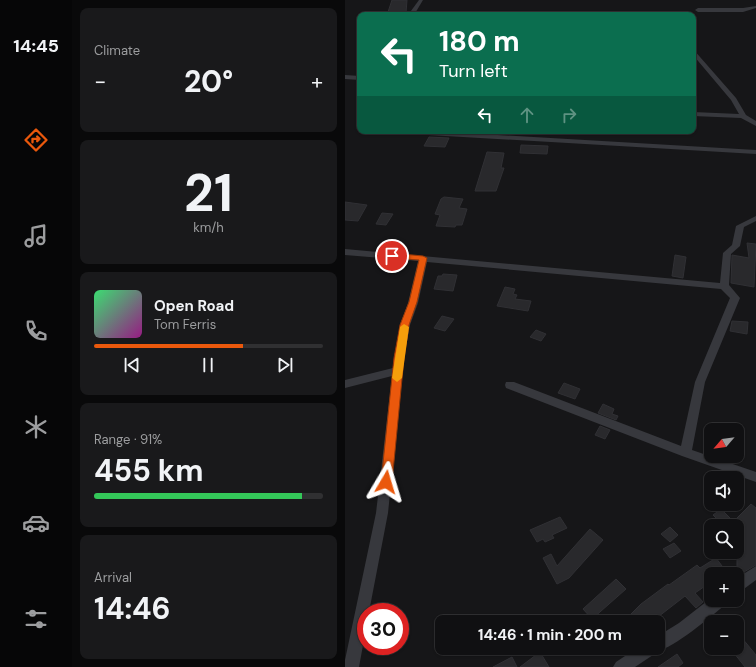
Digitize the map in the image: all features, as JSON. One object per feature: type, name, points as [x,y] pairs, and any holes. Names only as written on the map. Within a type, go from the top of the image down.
[{"type":"street","points":[[413,12],[421,0]]},
{"type":"street","points":[[698,10],[743,10],[756,7]]},
{"type":"street","points":[[696,55],[734,99],[743,116]]},
{"type":"street","points":[[345,77],[357,78]]},
{"type":"street","points":[[696,114],[743,116],[756,124]]},
{"type":"street","points":[[446,134],[756,152]]},
{"type":"street","points":[[724,286],[727,253],[736,246],[740,226],[756,218]]},
{"type":"street","points":[[345,252],[724,286],[735,298],[700,382],[687,453]]},
{"type":"street","points":[[351,667],[382,512],[398,370],[405,325],[413,302],[423,258]]},
{"type":"street","points":[[345,384],[398,370]]},
{"type":"street","points":[[510,385],[687,453],[756,477]]},
{"type":"street","points":[[744,581],[756,572]]},
{"type":"street","points":[[665,640],[684,628],[711,607]]},
{"type":"street","points":[[621,667],[640,655]]},
{"type":"building","points":[[392,0],[407,0],[406,12],[388,12]]},
{"type":"building","points":[[429,137],[449,138],[445,147],[424,146]]},
{"type":"building","points":[[521,145],[548,146],[547,154],[520,153]]},
{"type":"building","points":[[487,152],[504,153],[501,168],[504,168],[496,191],[475,191]]},
{"type":"building","points":[[444,197],[463,199],[459,208],[467,209],[462,225],[456,225],[455,227],[436,226],[440,215],[435,214],[441,199]]},
{"type":"building","points":[[345,202],[367,205],[358,221],[345,220]]},
{"type":"building","points":[[382,213],[393,214],[386,225],[376,224]]},
{"type":"building","points":[[747,243],[756,244],[754,287],[731,283],[732,255],[749,258]]},
{"type":"building","points":[[675,255],[686,257],[683,278],[672,276]]},
{"type":"building","points":[[443,274],[457,275],[453,291],[434,289],[438,276],[442,276]]},
{"type":"building","points":[[505,287],[515,289],[513,294],[517,295],[515,299],[531,301],[528,311],[497,306]]},
{"type":"building","points":[[442,316],[454,319],[445,331],[434,328]]},
{"type":"building","points":[[732,321],[748,322],[747,334],[730,331]]},
{"type":"building","points":[[536,330],[546,334],[541,341],[530,337]]},
{"type":"building","points":[[564,383],[580,389],[575,399],[558,393]]},
{"type":"building","points":[[603,404],[614,409],[612,414],[618,416],[616,420],[598,413]]},
{"type":"building","points":[[600,426],[610,430],[605,439],[595,435]]},
{"type":"building","points":[[751,504],[756,508],[756,565],[744,572],[744,567],[737,567],[737,559],[744,559],[744,519],[736,519]]},
{"type":"building","points":[[718,511],[723,511],[731,519],[717,519],[713,515]]},
{"type":"building","points":[[560,517],[567,528],[552,535],[554,538],[545,542],[543,539],[537,542],[530,530]]},
{"type":"building","points":[[670,527],[678,535],[670,542],[661,534]]},
{"type":"building","points":[[590,529],[603,540],[569,578],[557,584],[543,558],[551,554],[557,566]]},
{"type":"building","points":[[674,543],[681,551],[670,558],[663,549]]},
{"type":"building","points":[[714,559],[717,559],[723,567],[704,567],[704,587],[695,593],[703,602],[696,608],[685,596],[660,615],[630,615],[641,604],[668,584],[669,585],[697,565],[700,568]]},
{"type":"building","points":[[616,579],[626,589],[597,615],[588,615],[583,609]]},
{"type":"building","points":[[744,640],[756,655],[756,667],[745,667],[736,655],[744,655]]},
{"type":"building","points":[[677,654],[683,663],[678,667],[658,667]]},
{"type":"building","points":[[536,655],[542,655],[549,667],[520,667]]},
{"type":"building","points":[[512,657],[517,667],[493,667]]},
{"type":"slow traffic","points":[[397,378],[404,327]]},
{"type":"route","points":[[386,482],[399,358],[405,325],[413,302],[423,258],[392,256]]}]
